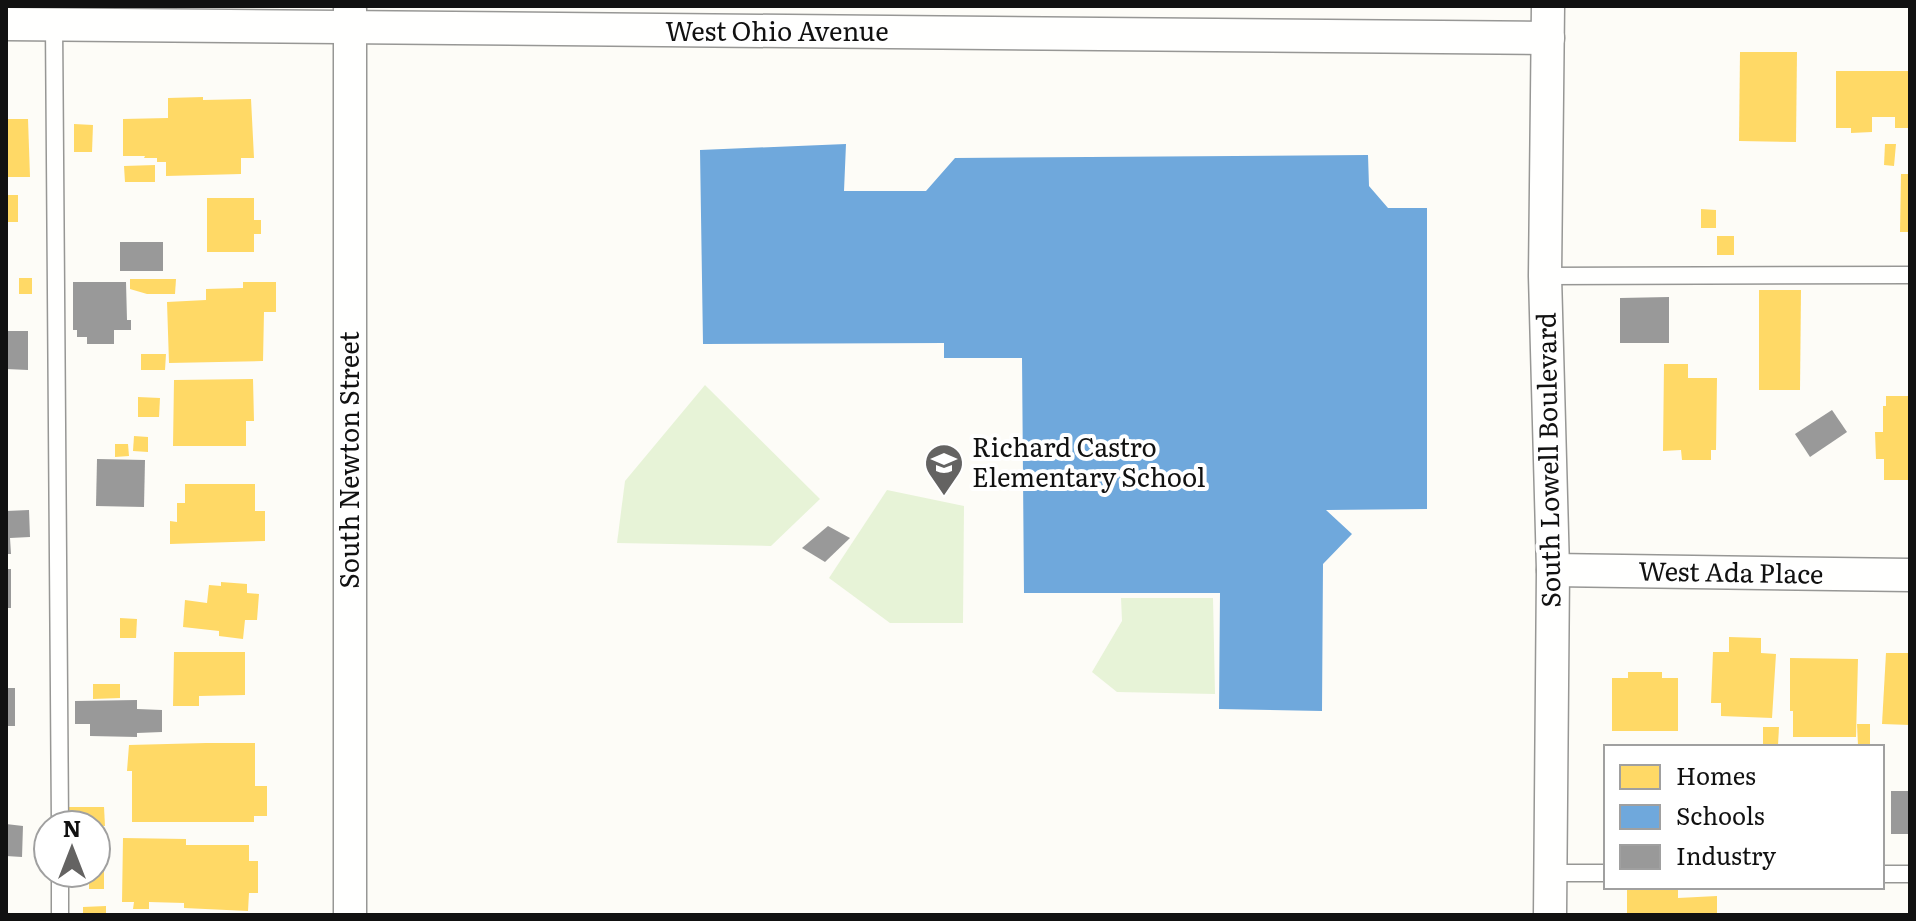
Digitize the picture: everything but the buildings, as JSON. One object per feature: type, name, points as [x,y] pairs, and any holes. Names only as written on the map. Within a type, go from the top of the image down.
[{"type":"street","name":"South Lowell Boulevard","points":[[1548,6],[1545,276],[1553,570],[1550,915]]},
{"type":"street","name":"West Ohio Avenue","points":[[6,24],[350,17],[1548,38]]},
{"type":"street","name":"South Newton Street","points":[[350,17],[350,915]]},
{"type":"street","name":"West Ada Place","points":[[1553,570],[1910,575]]},
{"type":"lane","points":[[54,24],[60,809]]},
{"type":"lane","points":[[1545,276],[1910,275]]},
{"type":"lane","points":[[1550,873],[1604,873]]},
{"type":"lane","points":[[1884,874],[1910,874]]},
{"type":"lane","points":[[60,889],[60,915]]},
{"type":"green space","points":[[705,385],[820,499],[771,546],[617,543],[625,481]]},
{"type":"green space","points":[[887,490],[964,506],[963,623],[890,623],[829,578]]},
{"type":"green space","points":[[1121,598],[1213,598],[1215,694],[1117,692],[1092,672],[1122,621]]},
{"type":"place","name":"Richard Castro Elementary School","points":[[944,497]]}]
